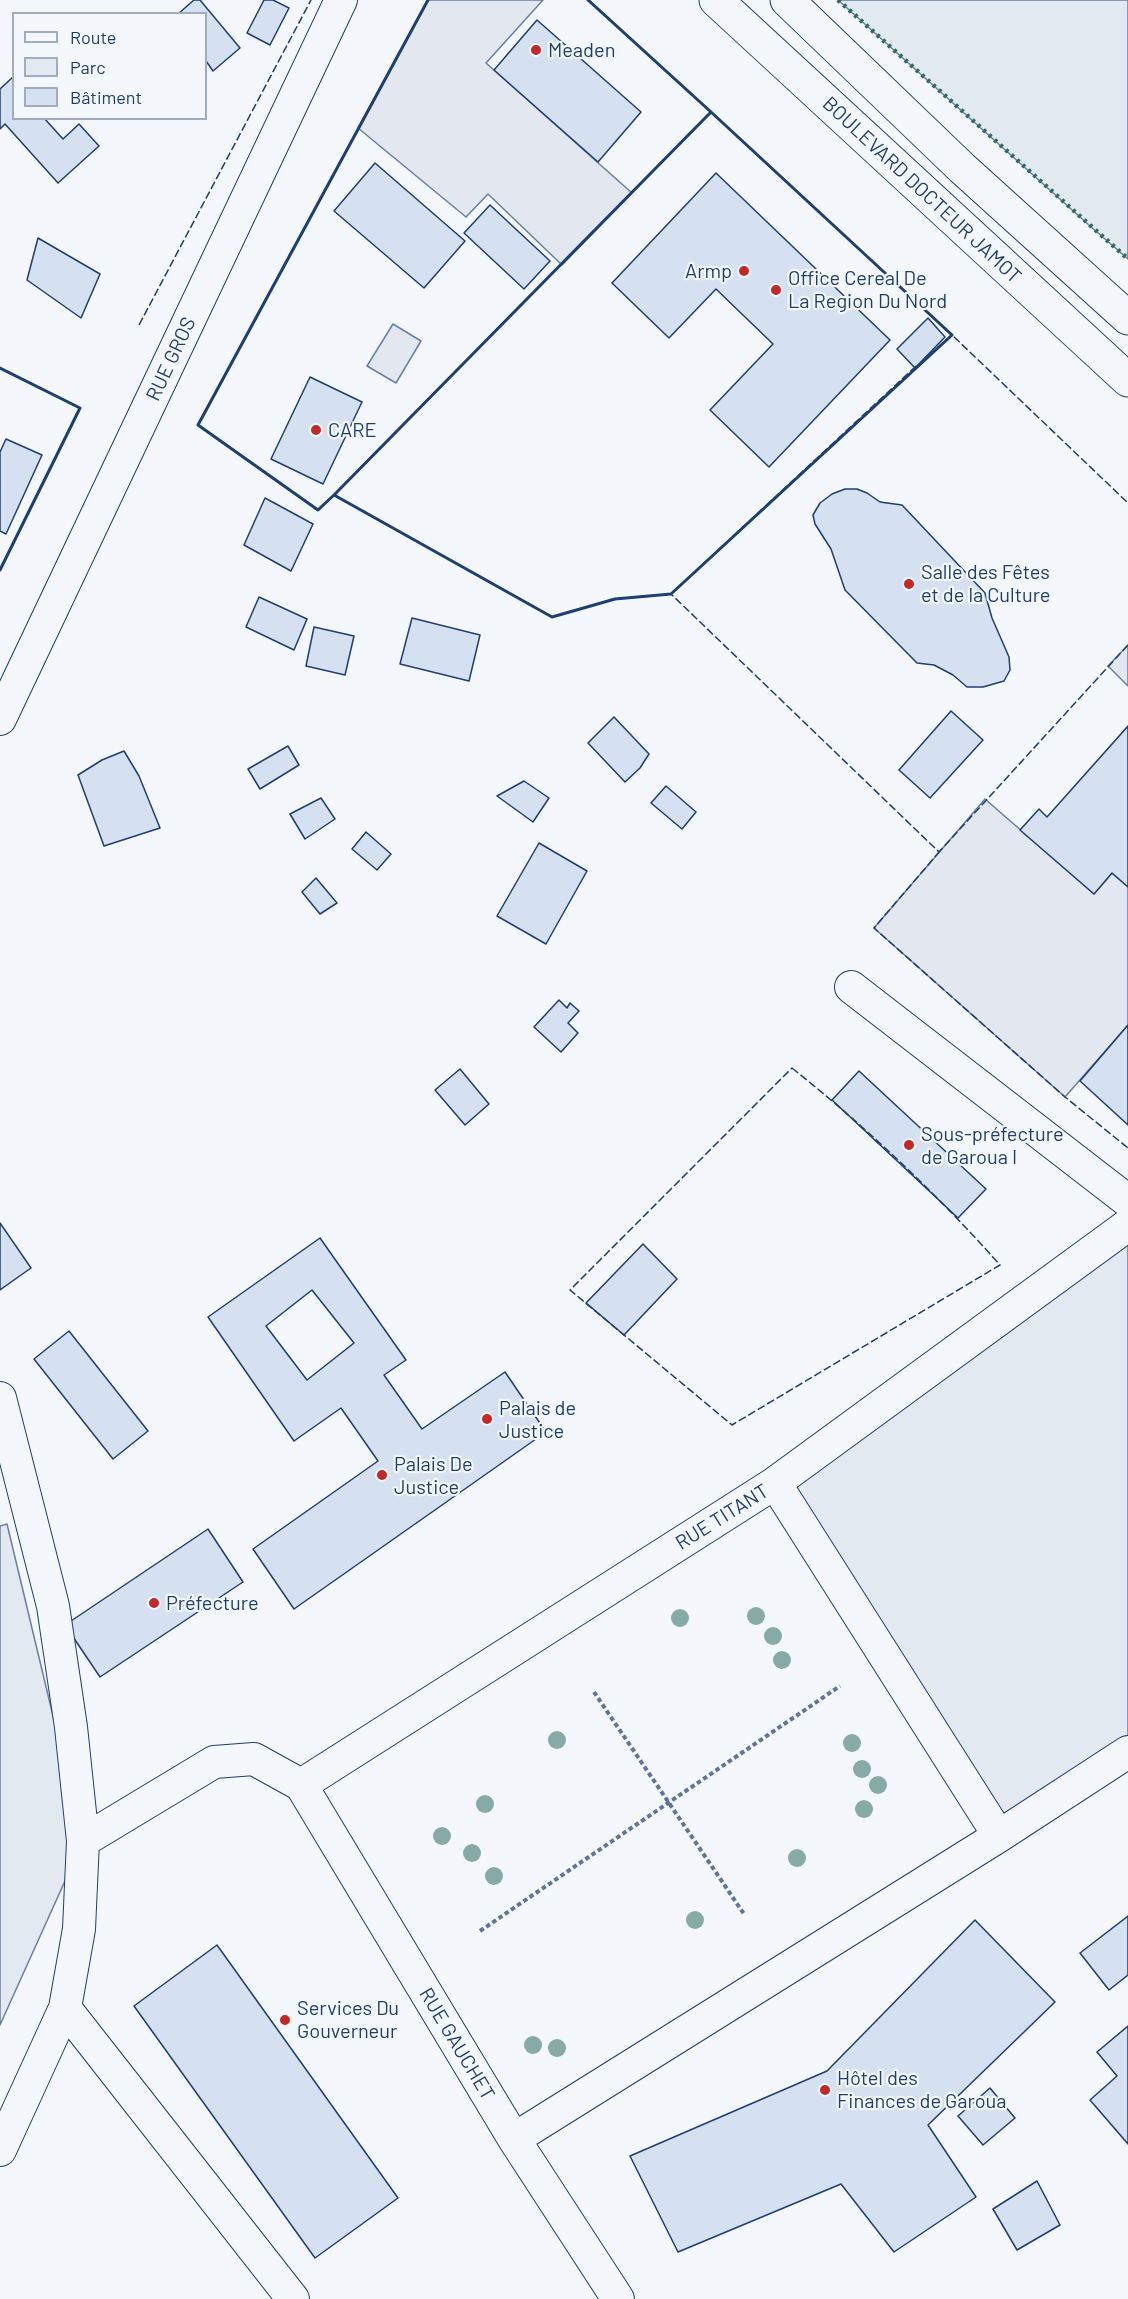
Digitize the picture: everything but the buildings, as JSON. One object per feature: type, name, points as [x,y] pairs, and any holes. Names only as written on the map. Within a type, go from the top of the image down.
[{"type":"main road","name":"BOULEVARD DOCTEUR JAMOT","points":[[716,0],[1128,381]]},
{"type":"main road","points":[[787,0],[962,168],[1128,318]]},
{"type":"street","name":"RUE GROS","points":[[0,719],[341,0]]},
{"type":"street","points":[[851,987],[1128,1201]]},
{"type":"street","name":"RUE TITANT","points":[[301,1785],[775,1484],[1128,1225]]},
{"type":"street","points":[[0,1398],[53,1606],[71,1727],[83,1842],[79,1929],[65,2008],[0,2150]]},
{"type":"street","points":[[775,1484],[999,1836]]},
{"type":"street","points":[[514,2139],[999,1836],[1128,1752]]},
{"type":"street","points":[[83,1842],[214,1762],[254,1759],[301,1785]]},
{"type":"street","name":"RUE GAUCHET","points":[[301,1785],[514,2139],[618,2299]]},
{"type":"street","points":[[65,2008],[293,2299]]},
{"type":"path","points":[[480,1931],[840,1686]]},
{"type":"path","points":[[594,1692],[744,1914]]},
{"type":"green space","points":[[838,0],[1128,0],[1128,259],[1090,226]]},
{"type":"green space","points":[[1128,1233],[1128,1752],[999,1836],[775,1483]]},
{"type":"green space","points":[[7,1524],[83,1841],[0,2025],[0,1526]]},
{"type":"shaded area","points":[[428,0],[543,0],[486,63],[632,193],[562,265],[488,194],[466,217],[358,128]]},
{"type":"shaded area","points":[[393,324],[421,341],[396,383],[367,366]]},
{"type":"shaded area","points":[[1128,645],[1128,686],[1108,666]]},
{"type":"shaded area","points":[[985,799],[1094,894],[1112,873],[1128,887],[1128,1025],[1065,1097],[874,928]]},
{"type":"hedge","points":[[838,0],[1128,259]]},
{"type":"fence","points":[[139,325],[311,0]]},
{"type":"fence","points":[[929,355],[952,335],[1128,503]]},
{"type":"fence","points":[[916,366],[671,594],[939,852],[1128,645]]},
{"type":"fence","points":[[940,851],[874,928],[1065,1097],[1128,1148]]},
{"type":"fence","points":[[792,1068],[900,1162],[1000,1265],[732,1425],[570,1290],[792,1068]]},
{"type":"wall","points":[[335,494],[318,510],[198,425],[428,0]]},
{"type":"wall","points":[[588,0],[710,113]]},
{"type":"wall","points":[[711,112],[952,335],[671,594],[615,599],[552,617],[334,495],[711,112]]},
{"type":"wall","points":[[0,368],[80,408],[0,570]]},
{"type":"place","name":"Meaden","points":[[536,50]]},
{"type":"place","name":"Armp","points":[[744,271]]},
{"type":"place","name":"Office Cereal De La Region Du Nord","points":[[776,290]]},
{"type":"place","name":"CARE","points":[[316,430]]},
{"type":"place","name":"Salle des Fêtes et de la Culture","points":[[909,584]]},
{"type":"place","name":"Sous-préfecture de Garoua I","points":[[909,1145]]},
{"type":"place","name":"Palais de Justice","points":[[487,1419]]},
{"type":"place","name":"Palais De Justice","points":[[382,1475]]},
{"type":"place","name":"Préfecture","points":[[154,1603]]},
{"type":"place","name":"Services Du Gouverneur","points":[[285,2020]]},
{"type":"place","name":"Hôtel des Finances de Garoua","points":[[825,2090]]}]
